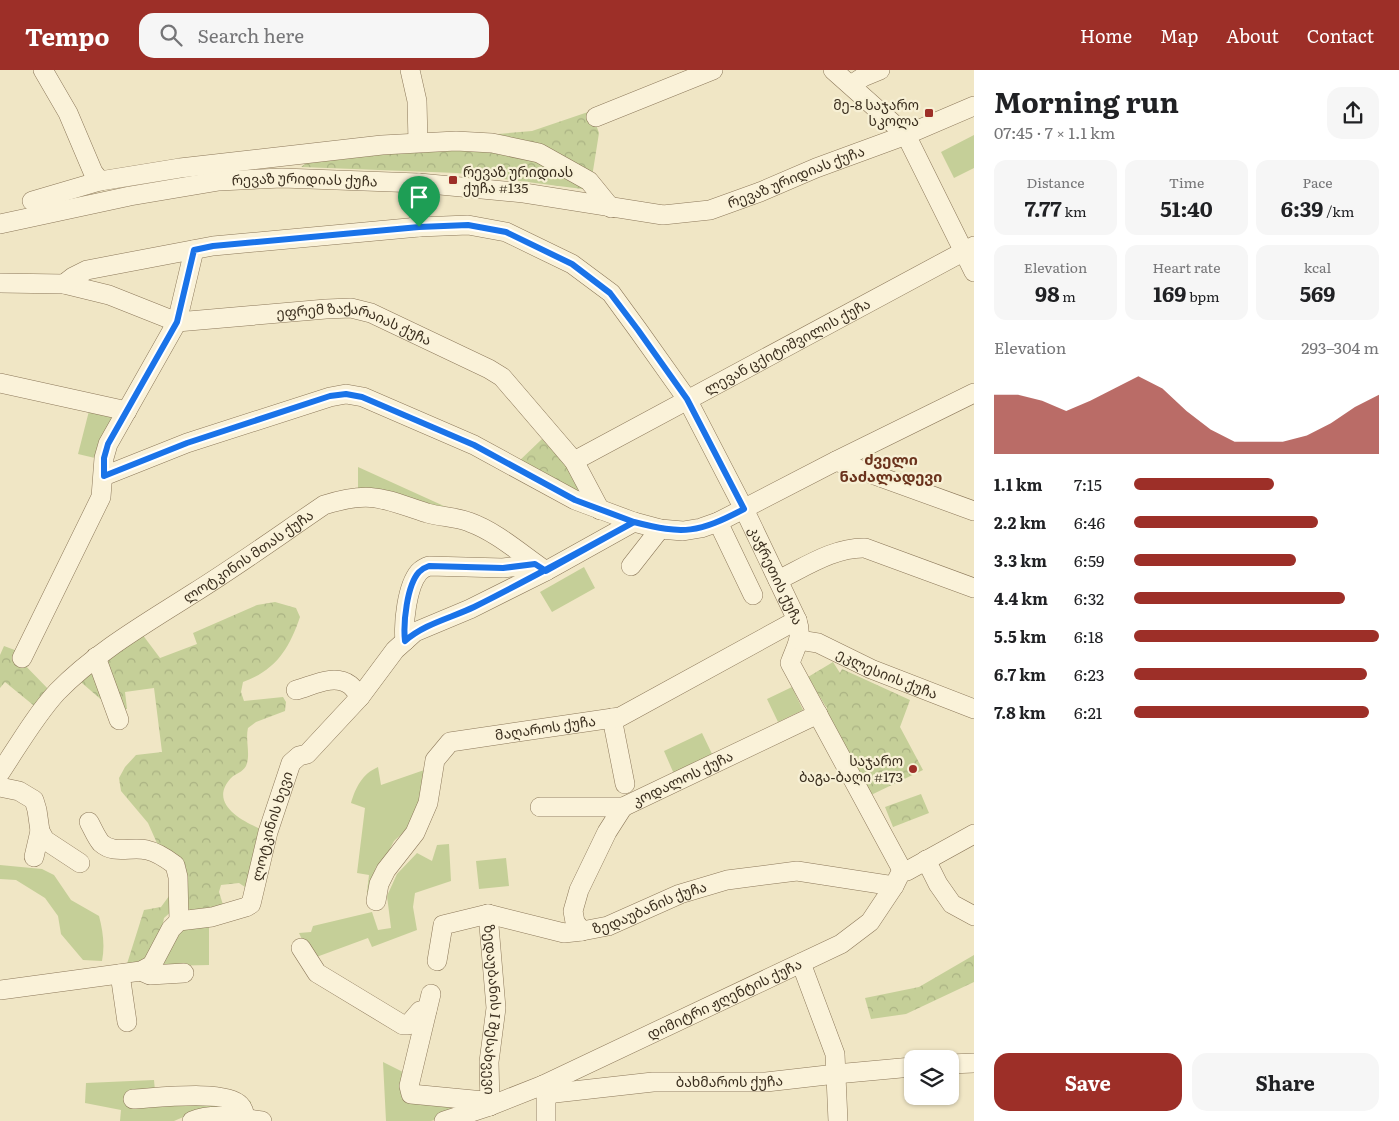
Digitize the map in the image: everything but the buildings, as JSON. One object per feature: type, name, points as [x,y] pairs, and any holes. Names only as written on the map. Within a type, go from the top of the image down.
[{"type":"street","points":[[410,70],[417,101],[418,142]]},
{"type":"street","points":[[596,117],[713,70]]},
{"type":"street","points":[[834,70],[906,134],[969,248],[974,272]]},
{"type":"street","points":[[851,85],[863,77],[880,70]]},
{"type":"street","points":[[46,71],[68,113],[93,172],[100,181]]},
{"type":"street","name":"რევაზ ურიდიას ქუჩა","points":[[0,224],[130,196],[219,181],[282,178],[419,183],[524,193],[663,216],[710,210],[760,192],[974,106]]},
{"type":"street","name":"რევაზ ურიდიას ქუჩა","points":[[32,201],[100,181],[180,168],[382,145],[456,141],[492,143],[539,153],[589,181],[611,208]]},
{"type":"street","points":[[419,183],[419,227]]},
{"type":"street","name":"კაჭრეთის ქუჩა","points":[[64,284],[87,270],[213,246],[419,227],[468,225],[506,232],[572,264],[610,293],[687,399],[744,509],[797,620],[801,631],[790,663],[818,714],[898,878]]},
{"type":"street","name":"ლევან ცქიტიშვილის ქუჩა","points":[[574,461],[969,248]]},
{"type":"street","points":[[22,658],[101,497],[104,458],[108,444],[177,322],[194,250]]},
{"type":"street","name":"ეფრემ ზაქარაიას ქუჩა","points":[[0,283],[64,284],[109,295],[177,322],[351,308],[371,313],[502,377],[574,461],[600,510]]},
{"type":"street","points":[[0,383],[127,411]]},
{"type":"street","points":[[104,476],[187,443],[330,396],[346,394],[362,397],[474,445],[575,500],[634,522],[660,529],[683,531],[701,528],[718,522],[974,393]]},
{"type":"street","points":[[836,461],[974,511]]},
{"type":"street","name":"ლოტკინის მთას ქუჩა","points":[[0,773],[40,713],[57,693],[96,657],[324,505],[343,499],[363,496],[380,498],[429,514],[468,522],[494,534],[541,567]]},
{"type":"street","name":"ლოტკინის ხევი","points":[[179,921],[212,917],[246,907],[250,904],[268,832],[292,762],[299,756],[307,754],[360,697],[395,650],[415,632],[470,609],[541,567],[634,522]]},
{"type":"street","points":[[718,522],[753,595]]},
{"type":"street","points":[[631,566],[660,529]]},
{"type":"street","points":[[778,580],[812,563],[851,548],[865,548],[974,588]]},
{"type":"street","points":[[405,641],[404,616],[414,580],[420,570],[429,566],[541,567]]},
{"type":"street","name":"მაღაროს ქუჩა","points":[[376,901],[379,884],[386,870],[415,833],[428,803],[435,760],[450,742],[620,717],[797,620]]},
{"type":"street","name":"ეკლესიის ქუჩა","points":[[799,640],[818,643],[871,669],[974,709]]},
{"type":"street","points":[[96,657],[119,720]]},
{"type":"street","points":[[296,690],[328,680],[339,680],[350,685],[360,697]]},
{"type":"street","name":"კოდალოს ქუჩა","points":[[540,807],[623,807],[818,714]]},
{"type":"street","points":[[612,718],[625,784]]},
{"type":"street","points":[[0,788],[19,791],[34,800],[40,831],[45,840],[80,863]]},
{"type":"street","points":[[582,932],[575,922],[573,911],[579,890],[607,832],[623,807]]},
{"type":"street","points":[[0,990],[141,971],[152,965],[171,929],[179,921],[178,877],[175,865],[150,850],[128,850],[108,847],[102,843],[89,822]]},
{"type":"street","points":[[34,857],[40,831]]},
{"type":"street","points":[[898,878],[907,871],[974,834]]},
{"type":"street","points":[[926,860],[938,884],[952,904],[974,916]]},
{"type":"street","name":"ზედაუბანის ქუჩა","points":[[437,962],[443,925],[488,914],[564,933],[582,932],[608,926],[680,894],[727,880],[797,871],[898,878]]},
{"type":"street","name":"დიმიტრი ჟღენტის ქუჩა","points":[[453,1120],[545,1089],[841,944],[870,922],[898,878]]},
{"type":"street","name":"ზედაუბანის I შესახვევი","points":[[488,914],[496,1008],[489,1062],[490,1106]]},
{"type":"street","points":[[301,948],[317,972],[403,1025],[408,1025],[429,1002],[408,1086],[411,1094],[484,1101],[490,1106]]},
{"type":"street","points":[[801,963],[835,1054],[838,1121]]},
{"type":"street","points":[[141,971],[150,975],[184,973]]},
{"type":"street","points":[[120,974],[127,1022]]},
{"type":"street","points":[[959,1063],[974,1062]]},
{"type":"street","name":"ბახმაროს ქუჩა","points":[[545,1089],[653,1082],[766,1082],[904,1069]]},
{"type":"street","points":[[545,1089],[546,1121]]},
{"type":"street","points":[[133,1099],[205,1095],[224,1098],[239,1103],[253,1120]]},
{"type":"street","points":[[192,1121],[217,1116],[253,1120]]},
{"type":"green space","points":[[591,111],[599,133],[592,177],[475,136],[532,131]]},
{"type":"green space","points":[[974,135],[974,168],[954,178],[941,152]]},
{"type":"green space","points":[[496,150],[538,159],[590,190],[457,173],[301,167],[313,158]]},
{"type":"green space","points":[[89,411],[118,418],[99,459],[78,454]]},
{"type":"green space","points":[[542,439],[570,471],[578,493],[517,463]]},
{"type":"green space","points":[[358,467],[477,521],[358,492]]},
{"type":"green space","points":[[584,567],[595,588],[552,612],[540,592]]},
{"type":"green space","points":[[275,602],[296,608],[300,617],[296,628],[280,657],[273,665],[243,682],[241,692],[244,701],[283,697],[286,702],[285,711],[256,722],[248,728],[248,757],[246,766],[231,778],[225,787],[223,796],[231,811],[238,817],[263,830],[248,889],[239,883],[221,885],[219,892],[224,908],[196,913],[187,908],[174,909],[164,918],[162,929],[150,961],[126,967],[144,910],[161,907],[172,892],[173,879],[148,823],[121,791],[119,778],[125,767],[136,755],[162,752],[154,688],[125,692],[127,709],[112,709],[75,677],[139,630],[160,658],[197,644],[193,633],[257,605]]},
{"type":"green space","points":[[4,646],[20,652],[18,658],[51,692],[38,709],[5,682],[0,688],[0,655]]},
{"type":"green space","points":[[833,662],[840,673],[842,669],[910,700],[900,727],[923,770],[871,795],[826,711],[827,707],[808,677]]},
{"type":"green space","points":[[792,687],[803,710],[778,722],[767,699]]},
{"type":"green space","points":[[702,733],[713,756],[674,774],[664,751]]},
{"type":"green space","points":[[378,767],[381,785],[430,768],[425,794],[407,829],[394,841],[382,864],[376,867],[370,893],[367,892],[369,875],[357,873],[365,808],[351,803],[360,782],[368,773]]},
{"type":"green space","points":[[921,794],[929,813],[893,827],[885,807]]},
{"type":"green space","points":[[449,844],[451,881],[415,893],[413,907],[417,930],[372,947],[368,938],[311,959],[299,933],[311,932],[313,926],[372,912],[378,930],[391,928],[387,896],[397,874],[417,853],[432,861],[437,845]]},
{"type":"green space","points":[[506,858],[509,886],[479,889],[476,861]]},
{"type":"green space","points":[[0,865],[42,869],[54,875],[71,900],[99,916],[103,938],[102,961],[83,960],[61,934],[58,916],[45,898],[16,880],[0,879]]},
{"type":"green space","points":[[209,925],[209,965],[164,966],[152,969],[176,935],[184,928]]},
{"type":"green space","points":[[974,955],[974,982],[906,1014],[871,1019],[865,998],[919,987]]},
{"type":"green space","points":[[383,1062],[407,1074],[403,1087],[476,1108],[431,1121],[386,1121]]},
{"type":"green space","points":[[154,1080],[155,1091],[206,1090],[220,1091],[243,1097],[251,1102],[251,1113],[188,1115],[174,1121],[120,1121],[121,1110],[85,1103],[86,1083]]},
{"type":"place","name":"მე-8 საჯარო სკოლა","points":[[929,113]]},
{"type":"place","name":"რევაზ ურიდიას ქუჩა #135","points":[[453,180]]},
{"type":"place","name":"საჯარო ბაგა-ბაღი #173","points":[[913,769]]},
{"type":"district","name":"ძველი ნაძალადევი","points":[[891,468]]},
{"type":"route","points":[[419,227],[213,246],[194,250],[177,322],[108,444],[104,458],[104,476],[187,443],[330,396],[346,394],[362,397],[474,445],[575,500],[634,522],[546,571],[470,609],[415,632],[405,641],[404,616],[414,580],[420,570],[429,566],[503,568],[535,564],[546,571],[590,546],[634,522],[660,529],[683,531],[701,528],[718,522],[744,509],[687,399],[610,293],[572,264],[506,232],[468,225],[419,227]]}]
